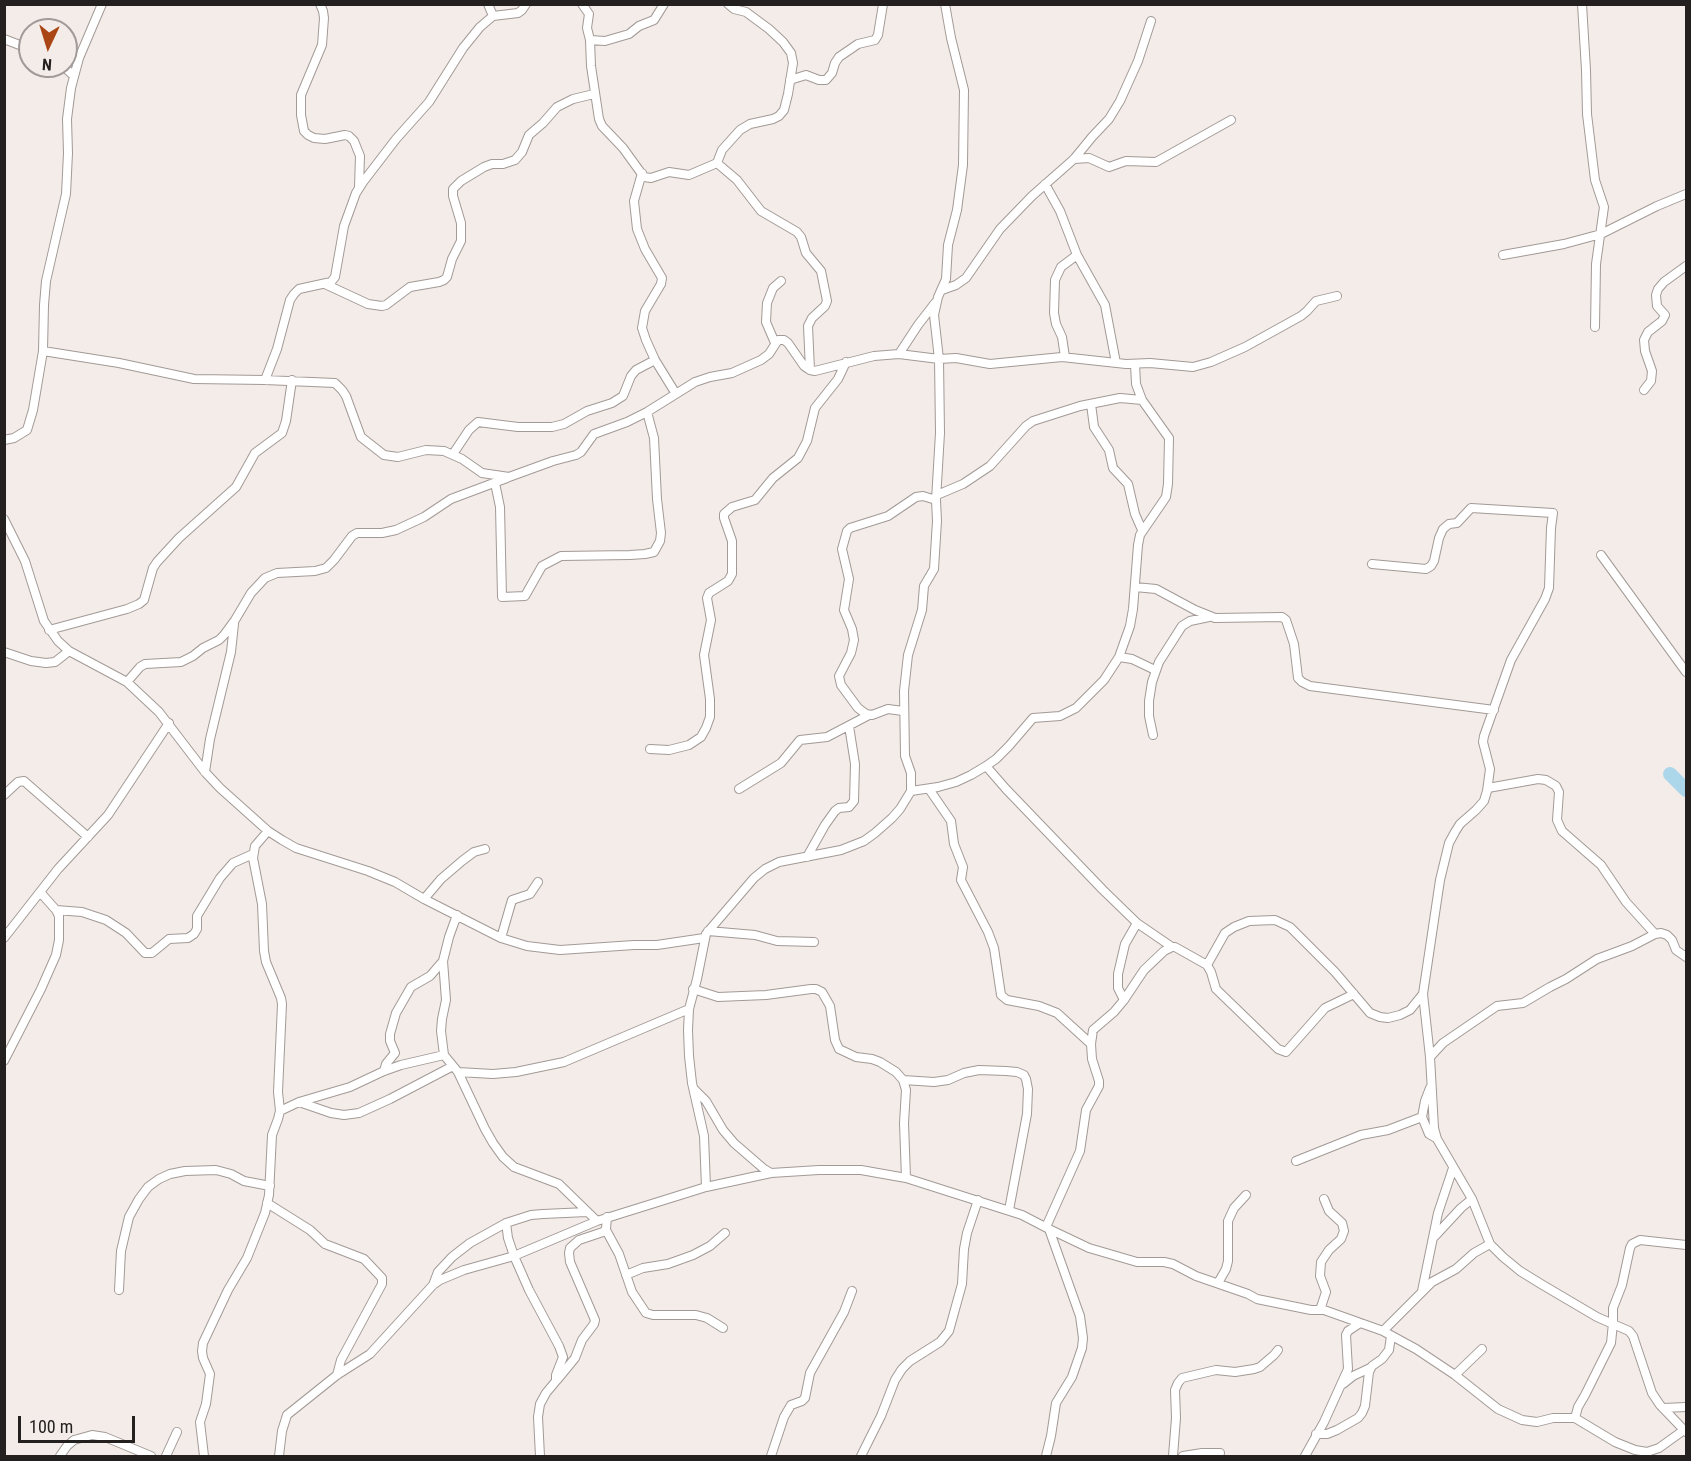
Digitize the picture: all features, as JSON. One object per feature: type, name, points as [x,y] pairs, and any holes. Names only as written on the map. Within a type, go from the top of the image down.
[{"type":"street","points":[[78,63],[102,4]]},
{"type":"street","points":[[266,380],[277,350],[290,300],[298,289],[331,282],[337,270],[344,226],[359,188],[360,156],[354,141],[345,135],[314,138],[303,130],[301,95],[323,40],[324,18],[320,4]]},
{"type":"street","points":[[488,4],[493,16]]},
{"type":"street","points":[[359,188],[396,139],[429,102],[463,48],[480,27],[493,16],[518,13],[526,4]]},
{"type":"street","points":[[582,4],[590,14],[587,28],[598,119],[648,178],[669,172],[689,175],[717,163],[722,150],[746,125],[767,121],[779,116],[784,110],[793,57],[783,42],[769,28],[746,12],[734,9],[728,4]]},
{"type":"street","points":[[590,40],[605,41],[629,34],[641,25],[654,20],[664,4]]},
{"type":"street","points":[[790,80],[804,75],[822,81],[826,80],[839,57],[858,44],[875,40],[878,35],[883,4]]},
{"type":"street","points":[[899,354],[942,290],[946,279],[949,239],[960,190],[963,165],[964,90],[945,4]]},
{"type":"street","points":[[1582,4],[1587,114],[1595,180],[1604,207],[1596,264],[1595,327]]},
{"type":"street","points":[[942,290],[966,278],[1000,229],[1074,159],[1118,107],[1138,61],[1151,21]]},
{"type":"street","points":[[4,440],[24,433],[29,426],[33,410],[43,351],[46,281],[66,194],[67,119],[74,78]]},
{"type":"street","points":[[325,284],[368,304],[382,306],[410,287],[444,280],[461,241],[461,224],[453,189],[461,181],[484,167],[515,160],[522,152],[529,135],[557,107],[573,99],[594,94]]},
{"type":"street","points":[[1074,159],[1089,158],[1109,167],[1126,161],[1156,162],[1231,120]]},
{"type":"street","points":[[717,163],[736,180],[761,211],[797,232],[806,253],[821,271],[827,302],[812,318],[808,326],[810,370]]},
{"type":"street","points":[[642,173],[634,201],[637,229],[645,249],[662,278],[642,320],[644,334],[676,394]]},
{"type":"street","points":[[1045,184],[1060,211],[1077,255],[1105,305],[1116,363]]},
{"type":"street","points":[[1503,255],[1564,244],[1601,234],[1686,194]]},
{"type":"street","points":[[1065,357],[1062,337],[1054,313],[1055,280],[1061,267],[1077,255]]},
{"type":"street","points":[[1644,390],[1651,381],[1652,371],[1644,340],[1648,332],[1662,321],[1665,315],[1657,306],[1658,289],[1686,266]]},
{"type":"street","points":[[775,343],[766,322],[767,303],[773,288],[781,281]]},
{"type":"street","points":[[127,682],[140,666],[173,663],[193,656],[219,640],[235,620],[251,593],[265,578],[277,573],[315,571],[326,568],[357,533],[382,533],[396,530],[416,521],[451,499],[553,461],[576,455],[594,434],[647,412],[702,380],[732,373],[761,360],[781,339],[788,343],[799,361],[810,370],[815,371],[874,356],[899,354],[939,359],[956,358],[990,364],[1065,357],[1116,363],[1193,367],[1245,347],[1307,311],[1316,301],[1337,296]]},
{"type":"street","points":[[706,1187],[704,1136],[688,1056],[688,1009],[706,934],[754,878],[765,869],[779,862],[841,850],[864,841],[892,818],[911,791],[911,773],[905,756],[904,691],[908,656],[921,619],[924,586],[934,569],[937,521],[940,433],[939,359],[934,315],[936,302]]},
{"type":"street","points":[[43,351],[118,363],[194,379],[331,382],[338,386],[345,396],[361,437],[384,455],[398,458],[433,449],[453,454],[482,473],[509,477]]},
{"type":"street","points":[[453,454],[469,430],[478,422],[518,427],[552,427],[564,424],[587,411],[612,403],[623,396],[636,370],[656,360]]},
{"type":"street","points":[[650,749],[669,750],[689,745],[701,736],[706,728],[710,717],[710,699],[704,655],[711,623],[707,598],[709,593],[728,581],[732,574],[732,541],[724,514],[732,507],[755,500],[772,478],[798,458],[807,441],[815,408],[838,379],[846,362]]},
{"type":"street","points":[[911,791],[956,782],[986,766],[1009,746],[1033,718],[1060,716],[1076,708],[1104,680],[1119,657],[1130,626],[1138,545],[1142,530],[1168,492],[1168,435],[1142,400],[1136,384],[1135,364]]},
{"type":"street","points":[[49,630],[133,608],[144,600],[153,568],[157,562],[179,538],[236,487],[255,453],[282,432],[292,381]]},
{"type":"street","points":[[869,715],[858,708],[841,685],[839,677],[851,653],[854,640],[844,610],[849,579],[842,554],[848,530],[888,516],[916,498],[923,496],[936,498],[963,484],[990,466],[1033,421],[1119,398],[1142,400]]},
{"type":"street","points":[[1091,404],[1094,427],[1109,450],[1113,468],[1128,484],[1135,514],[1142,530]]},
{"type":"street","points":[[495,483],[500,507],[502,597],[525,596],[542,566],[561,556],[630,555],[654,552],[660,541],[661,533],[654,438],[647,412]]},
{"type":"street","points":[[279,1456],[282,1431],[287,1415],[337,1375],[376,1348],[433,1285],[464,1270],[514,1256],[607,1217],[706,1187],[771,1173],[800,1170],[861,1170],[906,1178],[1009,1210],[1089,1248],[1137,1262],[1173,1264],[1196,1276],[1264,1301],[1320,1310],[1360,1323],[1383,1331],[1416,1349],[1455,1375],[1498,1409],[1513,1416],[1537,1422],[1552,1418],[1575,1418],[1614,1442],[1647,1452],[1659,1448],[1685,1431],[1652,1393],[1633,1336],[1629,1331],[1597,1317],[1520,1271],[1490,1244],[1472,1199],[1437,1139],[1434,1128],[1423,993],[1440,880],[1449,843],[1460,824],[1484,801],[1490,769],[1483,742],[1484,736],[1511,660],[1549,588],[1553,513],[1471,508],[1457,523],[1449,524],[1443,530],[1434,561],[1426,569],[1372,564]]},
{"type":"street","points":[[4,519],[25,561],[49,630],[69,651],[127,682],[169,723],[205,772],[220,788],[268,831],[296,848],[395,882],[501,938],[527,946],[560,950],[668,944],[706,934],[755,935],[777,941],[814,942]]},
{"type":"street","points":[[1601,555],[1686,672]]},
{"type":"street","points":[[1135,587],[1156,589],[1211,617]]},
{"type":"street","points":[[1153,735],[1149,701],[1155,670],[1182,626],[1194,620],[1211,617],[1275,617],[1286,620],[1294,644],[1298,678],[1310,686],[1494,710]]},
{"type":"street","points":[[205,772],[210,739],[231,652],[235,620]]},
{"type":"street","points":[[4,652],[31,661],[46,663],[55,662],[69,651]]},
{"type":"street","points":[[1119,657],[1155,670]]},
{"type":"street","points":[[739,789],[774,769],[800,740],[827,737],[869,715],[888,709],[903,711]]},
{"type":"street","points":[[4,938],[40,892],[108,815],[169,723]]},
{"type":"street","points":[[807,857],[835,811],[849,807],[854,801],[855,765],[849,726]]},
{"type":"street","points":[[986,766],[1092,879],[1137,923],[1172,947],[1207,965],[1216,989],[1278,1049],[1286,1052],[1325,1008],[1354,994]]},
{"type":"street","points":[[1488,788],[1538,779],[1546,780],[1556,786],[1559,792],[1557,820],[1562,831],[1600,865],[1626,902],[1654,934]]},
{"type":"street","points":[[4,795],[18,782],[24,781],[88,837]]},
{"type":"street","points":[[929,789],[951,821],[954,844],[963,867],[961,880],[985,924],[994,948],[1001,995],[1007,1000],[1039,1006],[1057,1013],[1091,1044]]},
{"type":"street","points":[[204,1456],[200,1422],[206,1404],[210,1374],[203,1358],[203,1343],[228,1290],[247,1258],[267,1203],[272,1135],[280,1111],[278,1092],[282,1004],[266,962],[261,896],[253,854],[255,846],[268,831]]},
{"type":"street","points":[[424,899],[441,879],[462,861],[474,852],[485,849]]},
{"type":"street","points":[[57,910],[82,912],[105,920],[126,933],[145,952],[152,953],[169,939],[188,938],[194,934],[197,929],[197,916],[220,878],[233,863],[253,854]]},
{"type":"street","points":[[501,938],[512,900],[528,896],[538,882]]},
{"type":"street","points":[[4,1061],[56,955],[60,921],[57,910],[40,892]]},
{"type":"street","points":[[457,915],[443,961],[446,992],[441,1031],[444,1055],[456,1069],[493,1143],[503,1157],[514,1167],[559,1184],[597,1221]]},
{"type":"street","points":[[1207,965],[1226,933],[1233,927],[1249,921],[1275,920],[1290,927],[1335,972],[1370,1013],[1388,1018],[1400,1015],[1410,1010],[1423,993]]},
{"type":"street","points":[[1124,1000],[1118,988],[1119,974],[1125,944],[1137,923]]},
{"type":"street","points":[[1430,1057],[1443,1043],[1497,1006],[1523,1004],[1596,959],[1632,946],[1654,934],[1667,935],[1676,950],[1686,957]]},
{"type":"street","points":[[1046,1456],[1056,1403],[1072,1377],[1082,1348],[1080,1316],[1048,1228],[1080,1151],[1086,1110],[1100,1082],[1092,1059],[1091,1044],[1094,1029],[1114,1012],[1146,968],[1164,951],[1172,947]]},
{"type":"street","points":[[384,1071],[394,1053],[390,1034],[396,1013],[411,987],[428,978],[443,961]]},
{"type":"street","points":[[693,989],[718,997],[766,995],[811,989],[822,992],[830,1006],[835,1040],[839,1049],[856,1057],[876,1060],[896,1072],[903,1080],[906,1090],[904,1129],[906,1178]]},
{"type":"street","points":[[299,1102],[331,1113],[344,1115],[359,1113],[456,1069],[493,1074],[516,1072],[564,1062],[688,1009]]},
{"type":"street","points":[[280,1111],[299,1102],[350,1087],[384,1071],[444,1055]]},
{"type":"street","points":[[903,1080],[934,1082],[948,1080],[964,1072],[979,1070],[1017,1072],[1024,1075],[1028,1089],[1026,1114],[1009,1210]]},
{"type":"street","points":[[1431,1086],[1422,1117],[1429,1134],[1437,1139]]},
{"type":"street","points":[[693,1088],[706,1101],[723,1130],[734,1143],[771,1173]]},
{"type":"street","points":[[1296,1161],[1361,1135],[1388,1130],[1422,1117]]},
{"type":"street","points":[[1422,1292],[1438,1214],[1453,1168]]},
{"type":"street","points":[[119,1290],[121,1251],[129,1217],[148,1187],[159,1179],[185,1171],[216,1170],[244,1181],[270,1186]]},
{"type":"street","points":[[1218,1283],[1228,1261],[1228,1221],[1234,1208],[1246,1195]]},
{"type":"street","points":[[1320,1310],[1326,1292],[1320,1276],[1321,1262],[1323,1257],[1344,1236],[1342,1223],[1329,1211],[1324,1198]]},
{"type":"street","points":[[1435,1236],[1472,1199]]},
{"type":"street","points":[[861,1456],[902,1369],[910,1361],[940,1342],[949,1331],[962,1284],[967,1233],[978,1200]]},
{"type":"street","points":[[267,1203],[310,1230],[325,1244],[364,1259],[382,1278],[382,1284],[341,1360],[337,1375]]},
{"type":"street","points":[[433,1285],[438,1272],[452,1257],[470,1243],[506,1223],[531,1215],[587,1212]]},
{"type":"street","points":[[607,1217],[606,1230],[619,1254],[632,1292],[645,1313],[707,1318],[723,1328]]},
{"type":"street","points":[[506,1223],[514,1256],[559,1346],[562,1359],[556,1381]]},
{"type":"street","points":[[540,1456],[538,1417],[540,1404],[546,1393],[575,1358],[582,1340],[595,1321],[568,1258],[570,1248],[579,1239],[600,1234],[606,1230]]},
{"type":"street","points":[[627,1275],[643,1268],[668,1264],[693,1255],[710,1246],[725,1233]]},
{"type":"street","points":[[1575,1418],[1578,1407],[1608,1349],[1612,1335],[1613,1308],[1622,1285],[1632,1244],[1640,1240],[1686,1245]]},
{"type":"street","points":[[1383,1331],[1439,1278],[1456,1269],[1473,1252],[1490,1244]]},
{"type":"street","points":[[771,1456],[784,1417],[791,1405],[805,1398],[810,1373],[844,1312],[852,1291]]},
{"type":"street","points":[[1305,1456],[1341,1386],[1348,1366],[1346,1335],[1360,1323]]},
{"type":"street","points":[[1341,1386],[1382,1359],[1389,1350],[1391,1336]]},
{"type":"street","points":[[1455,1375],[1482,1349]]},
{"type":"street","points":[[1220,1454],[1173,1456],[1176,1418],[1175,1390],[1178,1383],[1182,1378],[1216,1370],[1235,1372],[1254,1369],[1278,1350]]},
{"type":"street","points":[[1316,1434],[1327,1434],[1338,1430],[1358,1418],[1365,1406],[1370,1368]]},
{"type":"street","points":[[1663,1408],[1686,1407]]},
{"type":"street","points":[[166,1456],[177,1432]]},
{"type":"street","points":[[60,1456],[74,1440],[98,1435],[151,1456]]},
{"type":"waterway","points":[[1670,774],[1686,790]]}]
